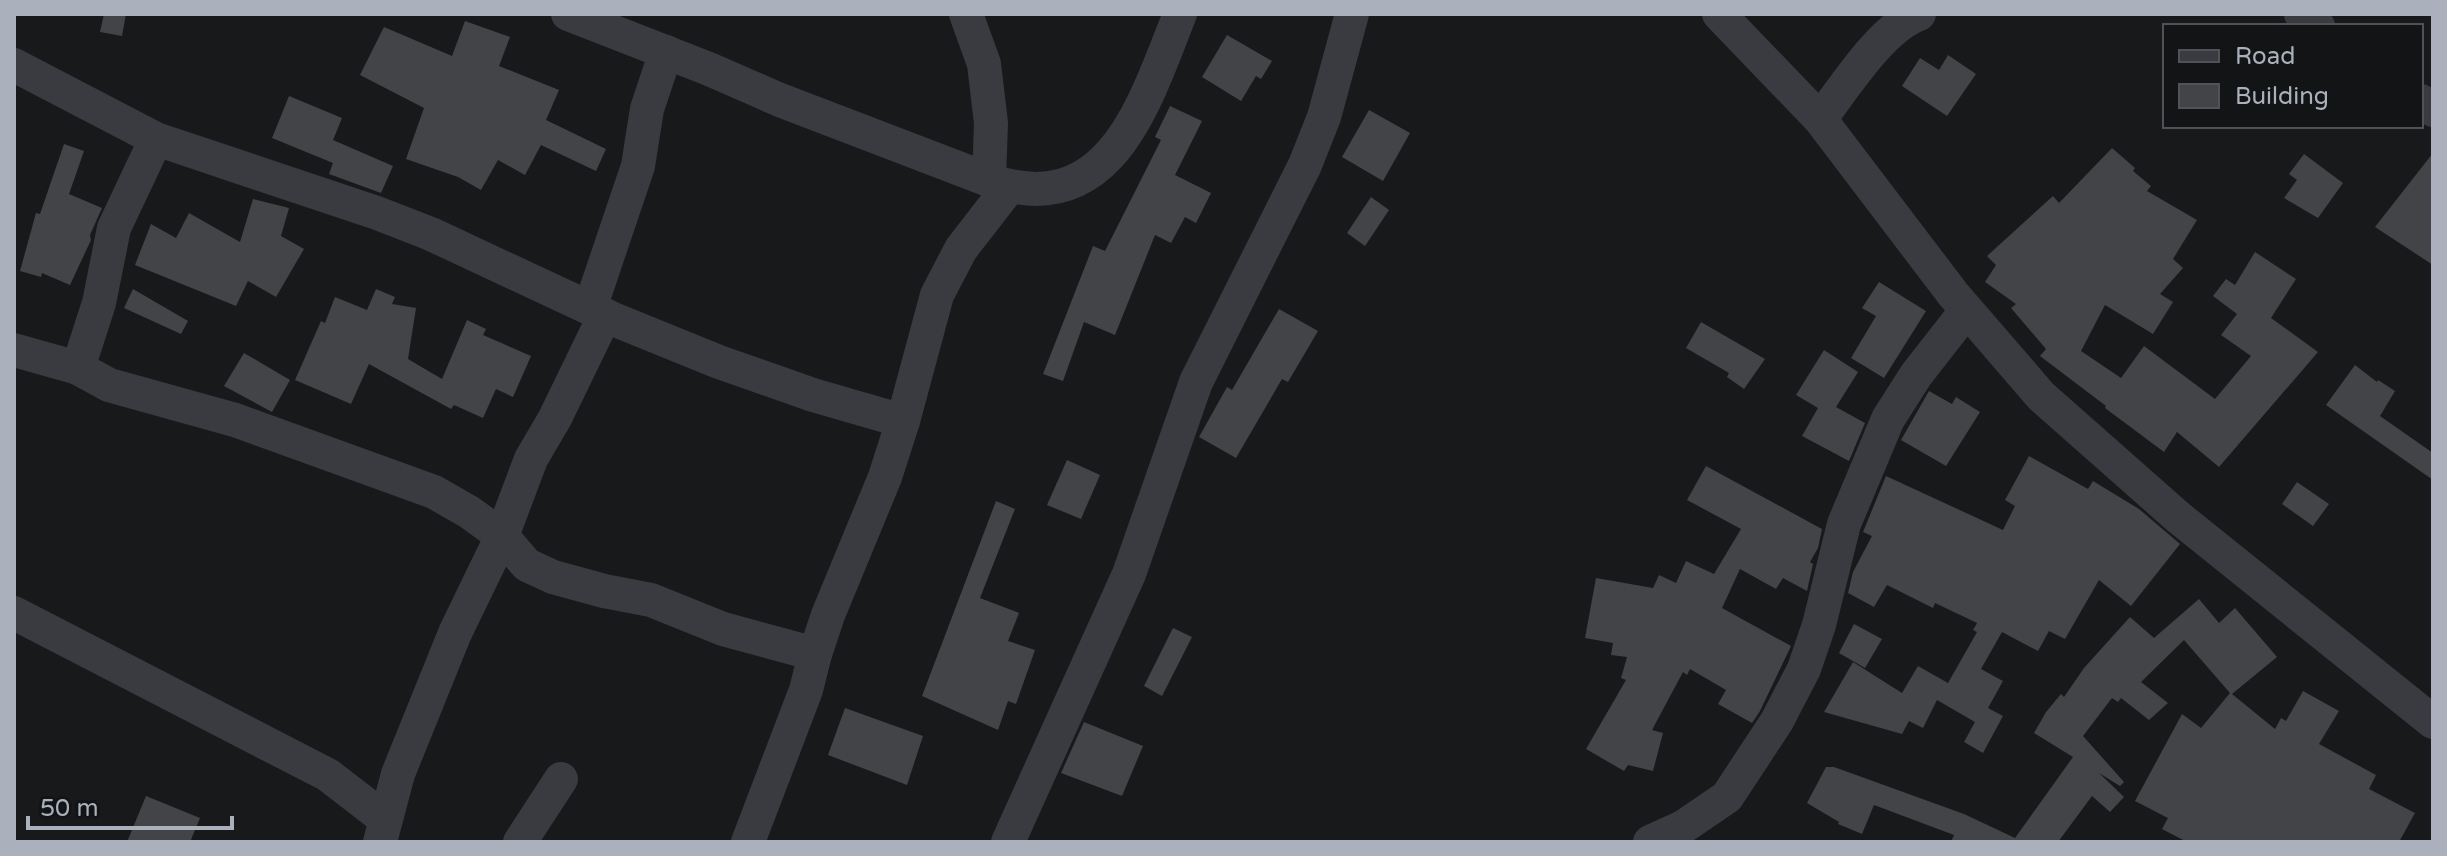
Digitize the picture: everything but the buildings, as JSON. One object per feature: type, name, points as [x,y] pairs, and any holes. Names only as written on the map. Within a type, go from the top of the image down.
[{"type":"street","points":[[568,14],[999,184],[1050,188],[1080,178],[1123,141],[1140,114],[1180,14]]},
{"type":"street","points":[[748,842],[806,690],[815,654],[885,477],[937,295],[999,184],[984,64],[966,14]]},
{"type":"street","points":[[1008,842],[1129,574],[1156,489],[1196,382],[1305,165],[1324,117],[1352,14]]},
{"type":"street","points":[[1719,14],[1820,119],[1966,311],[2041,396],[2144,487],[2433,722]]},
{"type":"street","points":[[1820,119],[1887,36],[1901,22],[1919,14]]},
{"type":"street","points":[[382,831],[398,774],[455,633],[502,536],[531,459],[555,418],[597,311],[638,166],[647,109],[666,52]]},
{"type":"street","points":[[14,65],[156,139],[431,234],[597,311],[719,362],[813,395],[903,421]]},
{"type":"street","points":[[78,368],[99,303],[114,228],[156,139]]},
{"type":"street","points":[[1650,842],[1683,827],[1727,797],[1777,721],[1804,669],[1819,625],[1844,524],[1888,419],[1916,375],[1966,311]]},
{"type":"street","points":[[14,350],[78,368],[109,385],[235,420],[434,492],[502,536],[527,565],[553,577],[651,600],[723,629],[815,654]]},
{"type":"street","points":[[14,613],[328,775],[382,831]]},
{"type":"street","points":[[520,842],[561,779]]}]
